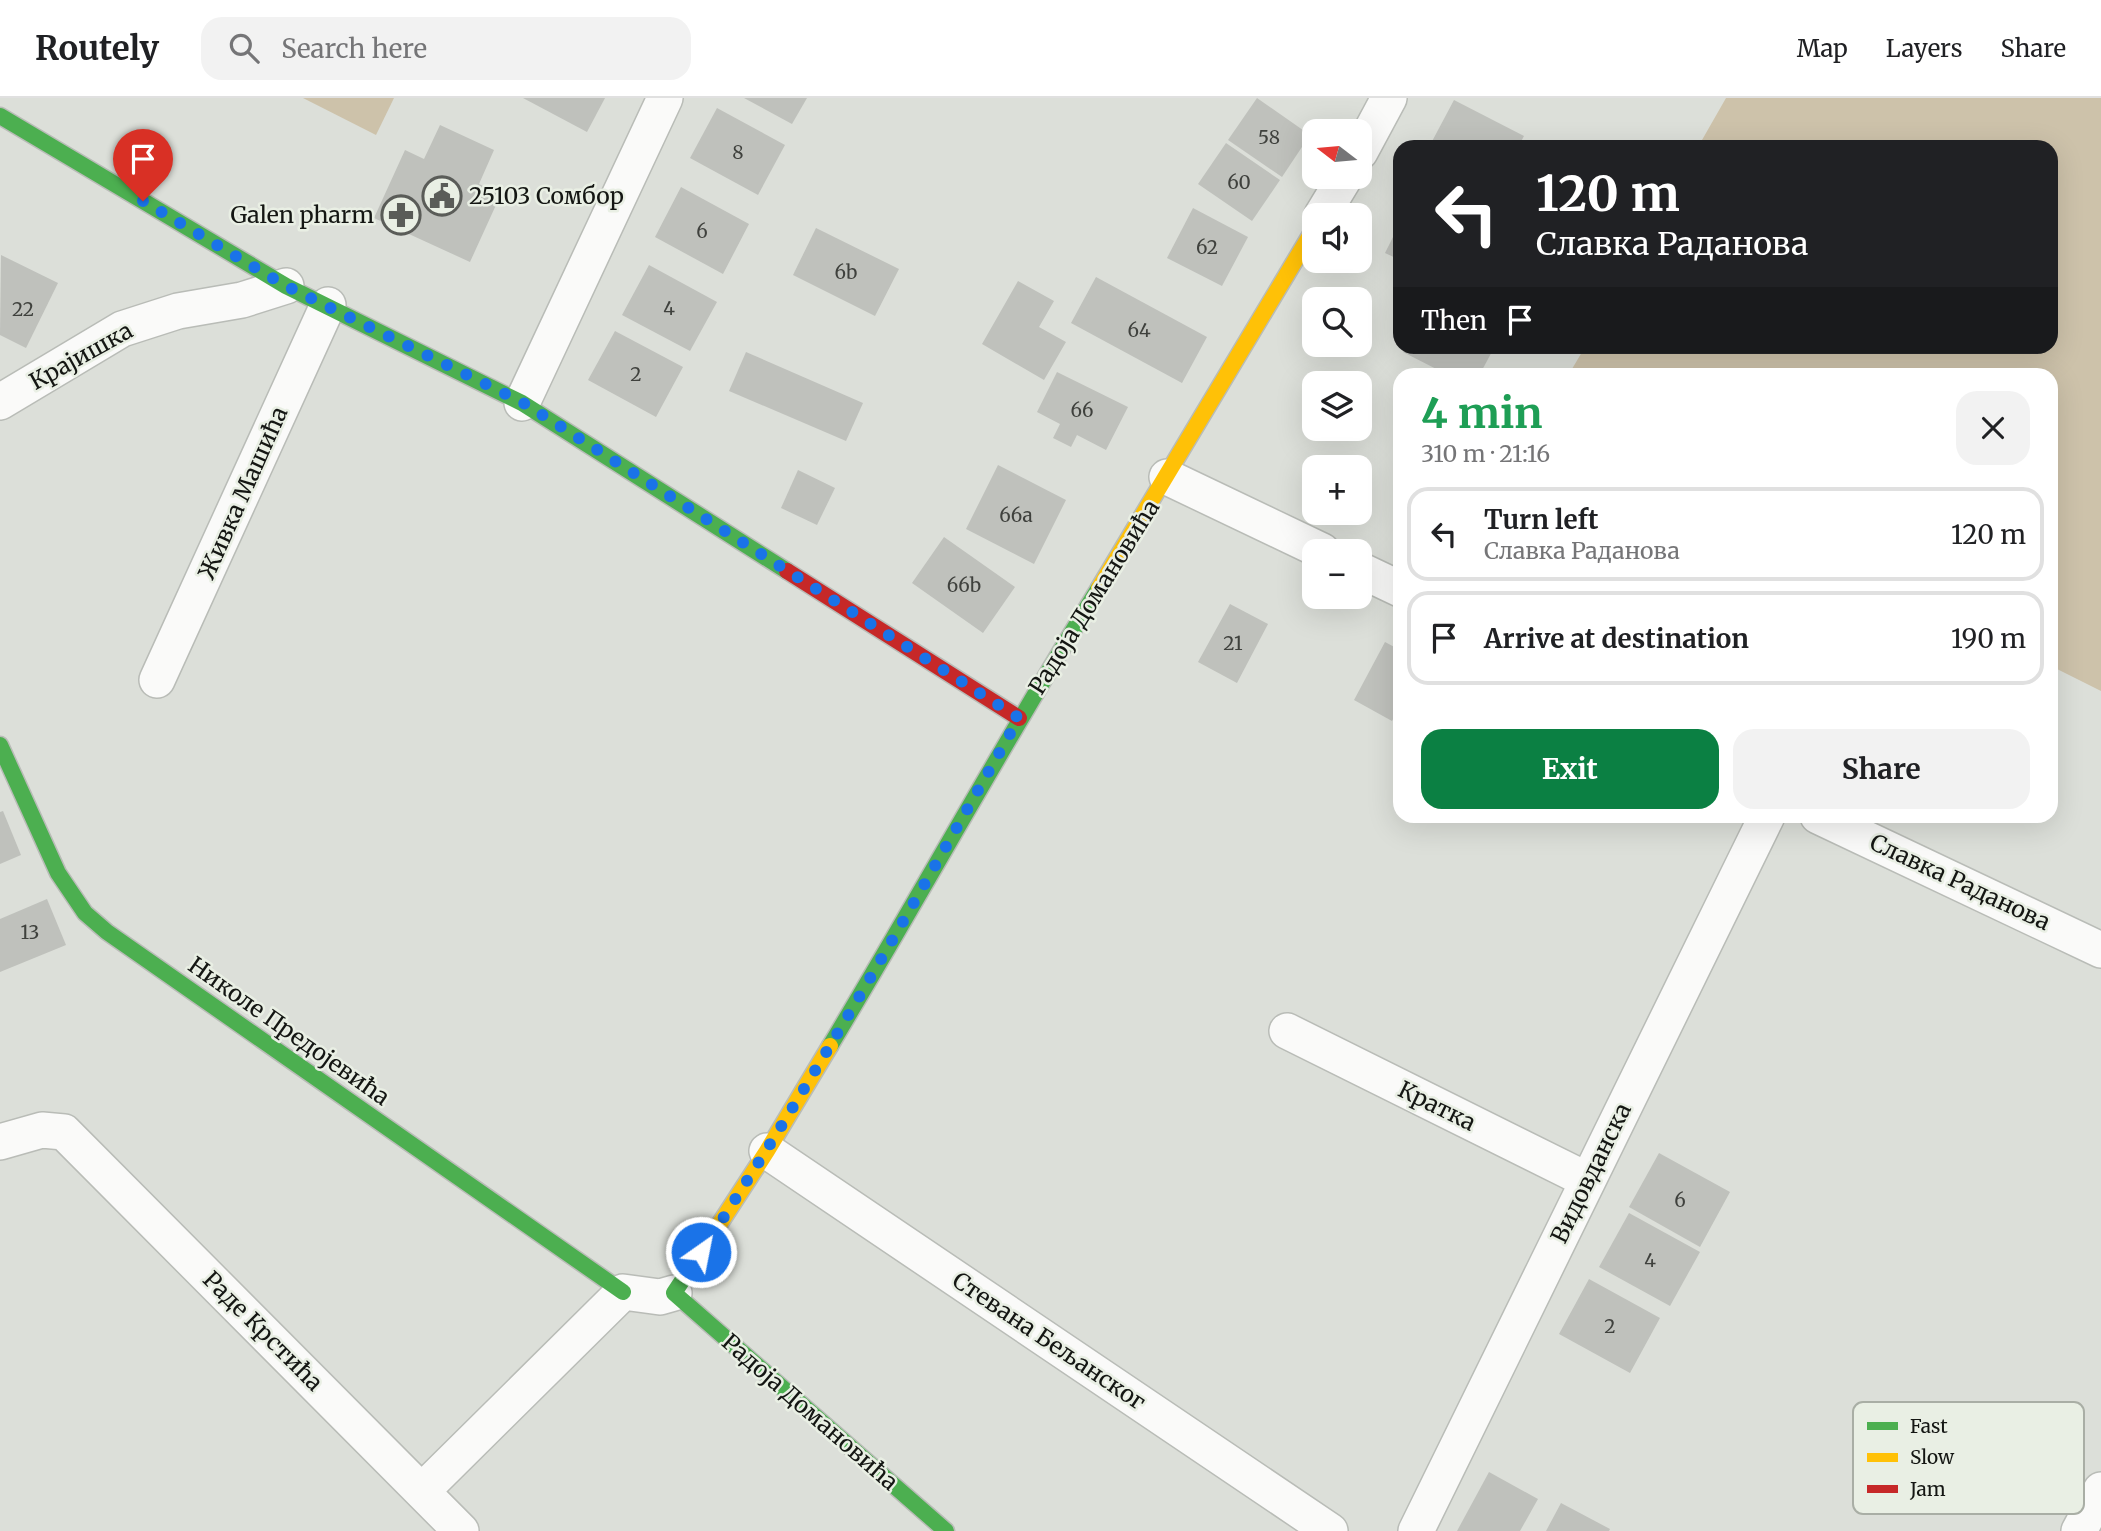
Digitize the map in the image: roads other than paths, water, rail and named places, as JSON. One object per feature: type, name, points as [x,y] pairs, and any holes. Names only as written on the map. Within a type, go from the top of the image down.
[{"type":"street","points":[[522,402],[665,98]]},
{"type":"street","points":[[1372,130],[1389,98]]},
{"type":"street","points":[[0,116],[286,286],[522,402],[1019,718]]},
{"type":"street","name":"Радоја Домановића","points":[[946,1531],[674,1293],[767,1151],[896,935],[1019,718],[1167,477],[1302,249]]},
{"type":"street","name":"Крајишка","points":[[0,402],[122,329],[178,311],[242,300],[286,286]]},
{"type":"street","name":"Живка Машића","points":[[158,680],[328,305]]},
{"type":"street","points":[[1167,477],[1302,541]]},
{"type":"street","points":[[1372,576],[1393,586]]},
{"type":"street","name":"Николе Предојевића","points":[[0,745],[58,873],[85,913],[623,1292]]},
{"type":"street","name":"Видовданска","points":[[1416,1531],[1765,823]]},
{"type":"street","name":"Славка Раданова","points":[[1833,823],[2101,950]]},
{"type":"street","name":"Кратка","points":[[1287,1031],[1587,1180]]},
{"type":"street","name":"Раде Крстића","points":[[0,1142],[43,1130],[64,1132],[461,1531]]},
{"type":"street","name":"Стевана Бељанског","points":[[767,1151],[1330,1531]]},
{"type":"street","points":[[422,1490],[623,1292],[660,1297],[674,1293]]},
{"type":"street","points":[[2079,1531],[2101,1490]]},
{"type":"place","name":"25103 Сомбор","points":[[442,196]]},
{"type":"place","name":"Galen pharm","points":[[401,215]]}]
